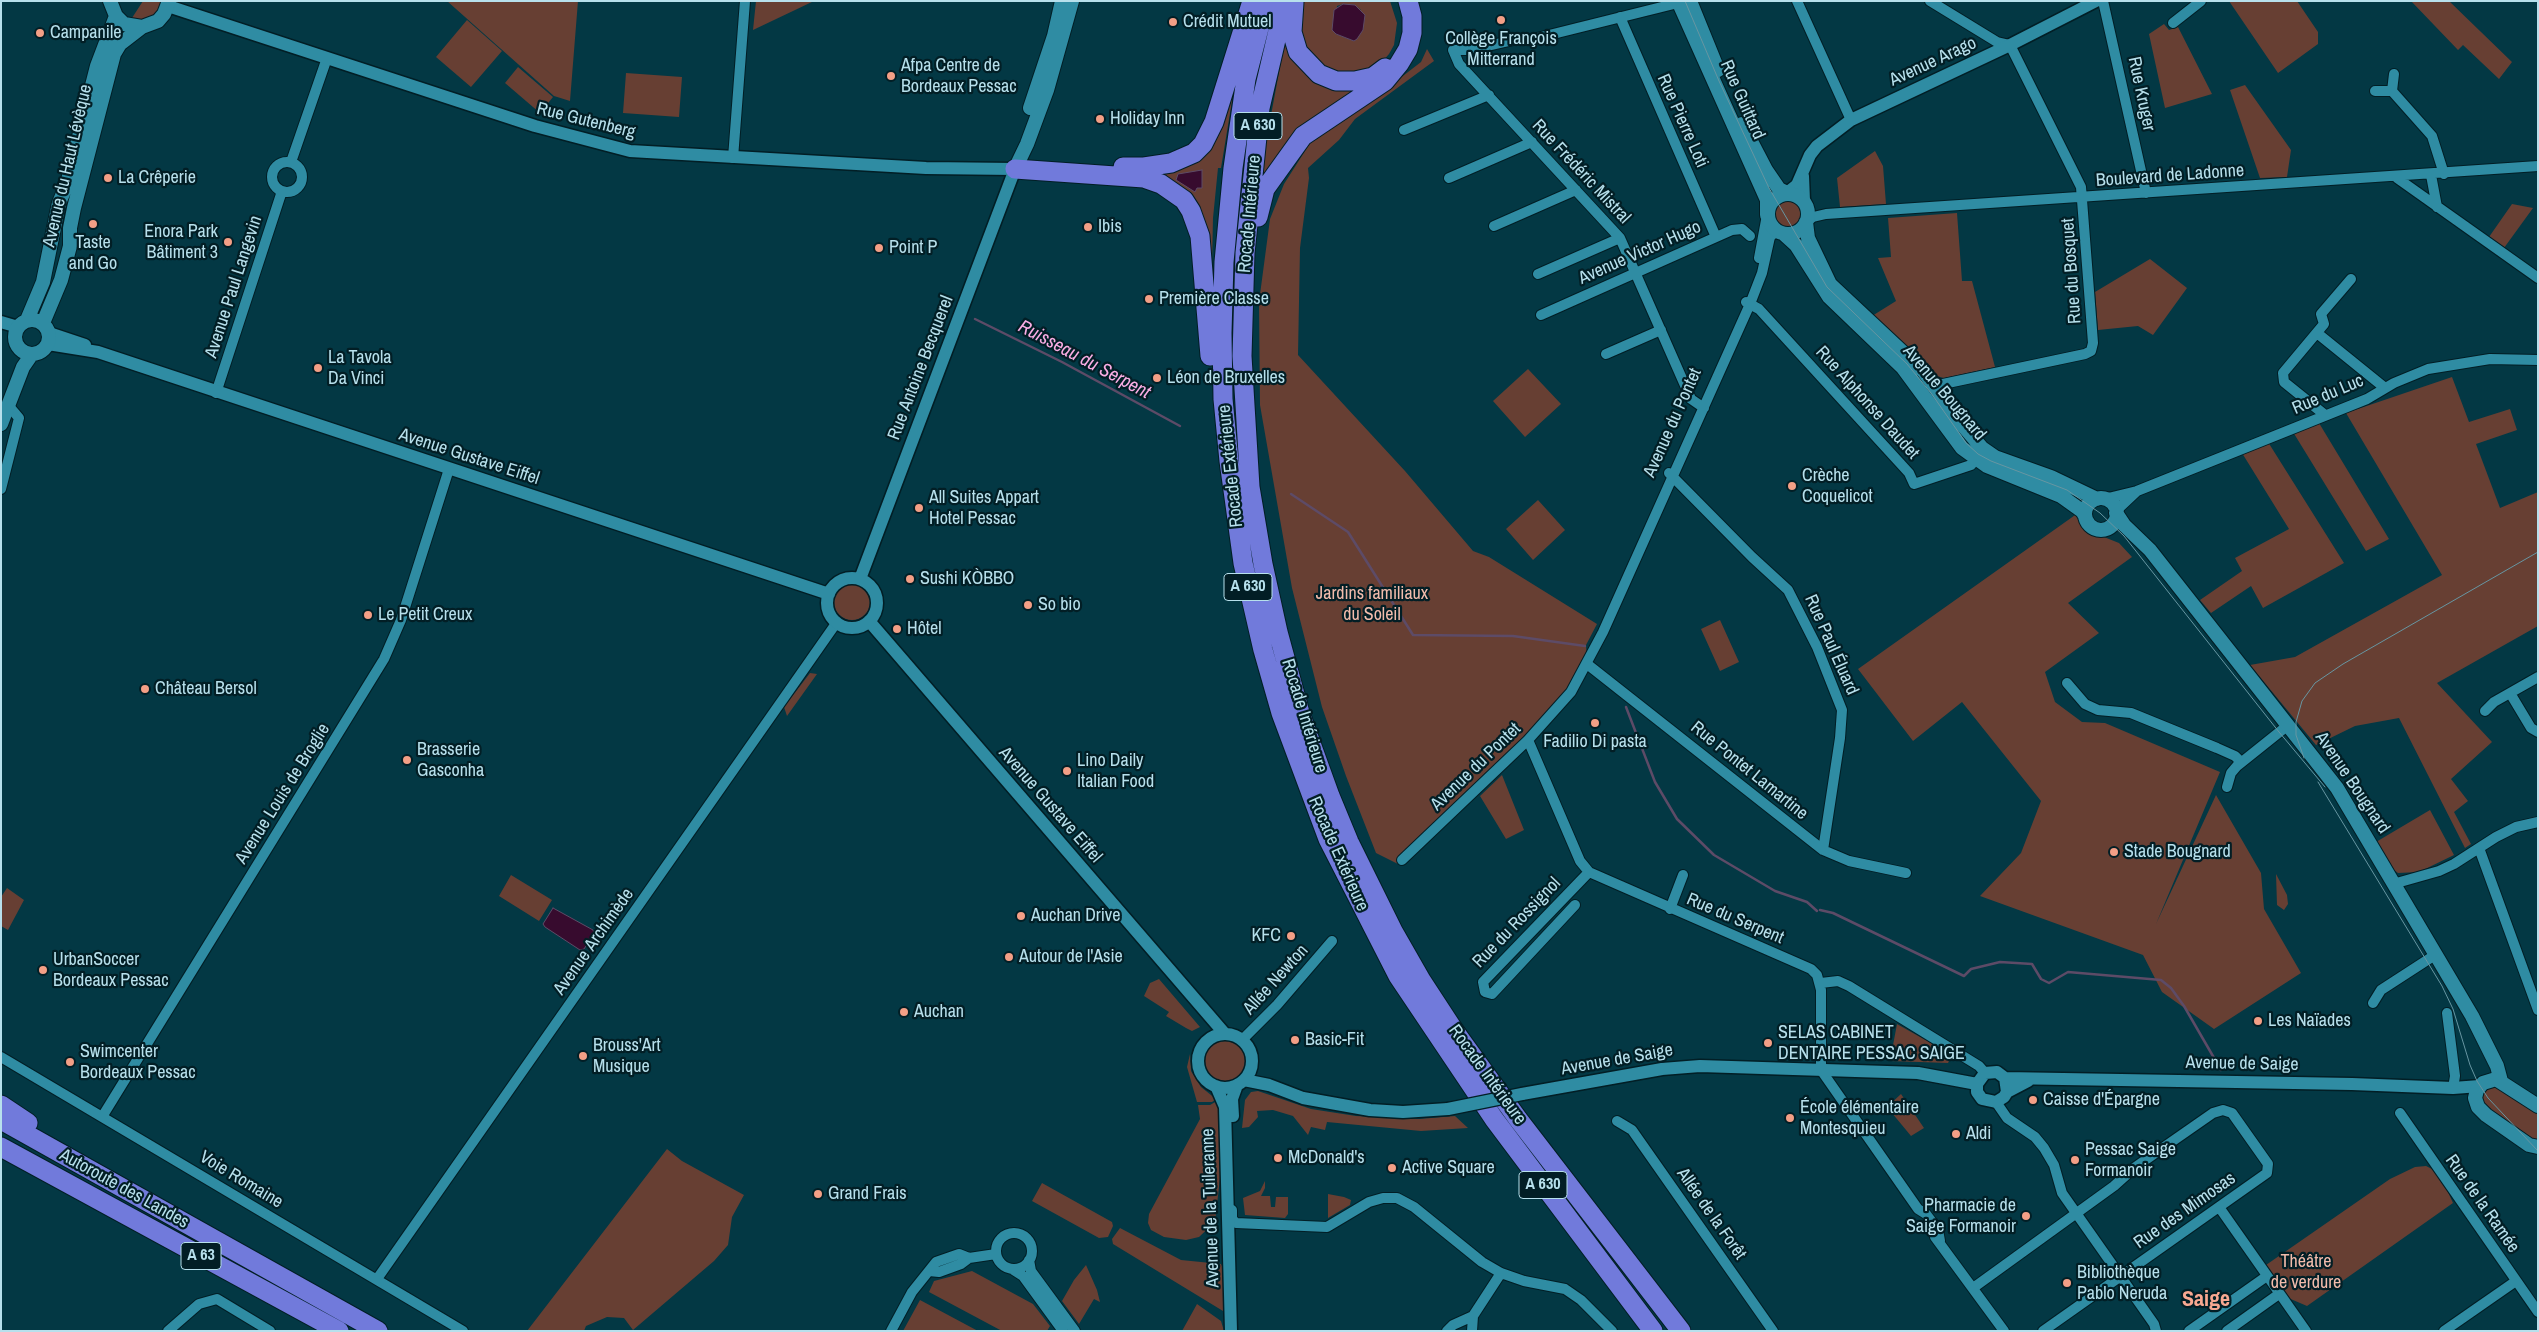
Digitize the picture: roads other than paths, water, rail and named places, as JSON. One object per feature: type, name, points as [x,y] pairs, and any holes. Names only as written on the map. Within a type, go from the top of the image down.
[{"type":"highway","points":[[1015,169],[1042,163],[1144,167],[1171,163],[1194,153],[1203,144],[1214,122],[1252,1]]},
{"type":"highway","name":"Rocade Extérieure","points":[[1266,1],[1246,79],[1232,168],[1224,262],[1223,399],[1229,461],[1243,562],[1281,713],[1309,790],[1349,882],[1398,976],[1494,1119],[1654,1331]]},
{"type":"highway","name":"Rocade Intérieure","points":[[1285,1],[1260,108],[1245,253],[1242,356],[1244,421],[1250,487],[1262,564],[1300,712],[1330,796],[1393,931],[1448,1021],[1518,1119],[1680,1331]]},
{"type":"highway","points":[[1294,1],[1292,32],[1298,52],[1319,74],[1336,81],[1355,81],[1373,77],[1389,65],[1400,47],[1404,32],[1403,14],[1397,1]]},
{"type":"highway","points":[[1245,253],[1250,247],[1264,189],[1303,136],[1385,80],[1399,64],[1408,49],[1412,33],[1412,16],[1408,1]]},
{"type":"highway","points":[[1015,169],[1144,178],[1161,184],[1184,200],[1194,217],[1200,236],[1214,400],[1229,461]]},
{"type":"highway","points":[[1,1105],[124,1188]]},
{"type":"highway","name":"Autoroute des Landes","points":[[1,1120],[378,1331]]},
{"type":"highway","name":"Autoroute des Landes","points":[[1,1147],[339,1331]]},
{"type":"highway","points":[[1,1155],[47,1178],[64,1182]]},
{"type":"main road","points":[[110,1],[116,16],[124,24],[142,27]]},
{"type":"main road","name":"Rue Antoine Becquerel","points":[[1015,169],[1020,138],[1054,36],[1062,1]]},
{"type":"main road","name":"Rue Antoine Becquerel","points":[[1015,169],[1028,144],[1047,90],[1072,1]]},
{"type":"main road","name":"Rue Guittard","points":[[1682,2],[1746,131],[1776,185],[1779,189],[1788,193]]},
{"type":"main road","name":"Rue Guittard","points":[[1682,2],[1767,200],[1767,215]]},
{"type":"main road","name":"Avenue du Haut Lévèque","points":[[47,333],[65,263],[74,208],[114,54],[120,44],[142,27],[158,21],[168,4]]},
{"type":"main road","name":"Avenue du Haut Lévèque","points":[[22,324],[43,282],[59,203],[68,184],[97,66],[116,16]]},
{"type":"main road","points":[[1788,193],[1804,201],[1808,211],[1806,222],[1797,232],[1784,234],[1772,227],[1767,215],[1770,202],[1788,193]]},
{"type":"main road","name":"Avenue Bougnard","points":[[1806,222],[1808,238],[1830,284],[1911,360],[1936,389],[1972,439],[1994,456],[2113,504],[2119,519],[2150,550],[2287,726],[2320,763],[2472,1016],[2497,1066],[2497,1080]]},
{"type":"main road","name":"Avenue Bougnard","points":[[1784,234],[1796,245],[1829,297],[1903,368],[1948,430],[1976,459],[2046,488],[2075,505],[2093,527],[2108,528],[2119,532],[2155,558]]},
{"type":"main road","points":[[33,319],[47,333],[42,352],[26,352],[15,337],[22,324],[33,319]]},
{"type":"main road","points":[[1,424],[5,406],[26,352]]},
{"type":"main road","points":[[2085,516],[2088,504],[2100,499]]},
{"type":"main road","points":[[2108,528],[2115,521],[2116,513]]},
{"type":"main road","points":[[2538,1106],[2497,1080],[2480,1086],[2475,1098],[2478,1107],[2529,1145],[2538,1147]]},
{"type":"street","points":[[733,158],[745,1]]},
{"type":"street","points":[[1797,1],[1851,120]]},
{"type":"street","points":[[1930,1],[1997,42],[2010,45]]},
{"type":"street","name":"Avenue Arago","points":[[1788,193],[1794,190],[1810,155],[1817,146],[1851,120],[2010,45],[2096,1]]},
{"type":"street","name":"Rue Kruger","points":[[2103,1],[2146,193]]},
{"type":"street","points":[[2173,23],[2201,1]]},
{"type":"street","points":[[1620,17],[1682,2]]},
{"type":"street","name":"Rue Gutenberg","points":[[168,4],[580,140],[630,151],[926,168],[1015,169]]},
{"type":"street","name":"Rue Frédéric Mistral","points":[[1620,17],[1533,39],[1518,39],[1470,50],[1453,50],[1459,64],[1620,238],[1691,399],[1702,407]]},
{"type":"street","name":"Rue Pierre Loti","points":[[1620,17],[1716,237]]},
{"type":"street","name":"Rue du Bosquet","points":[[1936,389],[1943,384],[2085,354],[2091,351],[2093,336],[2081,187],[2010,45]]},
{"type":"street","points":[[291,162],[327,58]]},
{"type":"street","points":[[2394,74],[2392,91],[2432,136],[2444,174]]},
{"type":"street","points":[[2375,91],[2392,91]]},
{"type":"street","points":[[1404,130],[1489,95]]},
{"type":"street","points":[[1449,178],[1532,142]]},
{"type":"street","points":[[291,162],[302,172],[302,181],[296,189],[282,191],[272,180],[273,171],[280,163],[291,162]]},
{"type":"street","name":"Boulevard de Ladonne","points":[[1806,222],[1826,214],[2397,178],[2538,166]]},
{"type":"street","name":"Rue Antoine Becquerel","points":[[860,579],[1015,169]]},
{"type":"street","name":"Avenue Arago","points":[[1803,173],[1804,201]]},
{"type":"street","points":[[2431,175],[2437,207]]},
{"type":"street","points":[[2397,178],[2538,278]]},
{"type":"street","points":[[1494,226],[1576,190]]},
{"type":"street","name":"Avenue Paul Langevin","points":[[216,393],[282,191]]},
{"type":"street","name":"Avenue du Pontet","points":[[1402,860],[1528,740],[1572,692],[1587,664],[1599,630],[1702,407],[1747,303],[1764,249],[1763,233],[1767,215]]},
{"type":"street","name":"Avenue Victor Hugo","points":[[1541,315],[1737,229],[1745,231],[1750,236],[1763,233]]},
{"type":"street","points":[[1750,236],[1752,241],[1764,249],[1772,235],[1784,234]]},
{"type":"street","points":[[1538,274],[1620,238]]},
{"type":"street","points":[[2325,415],[2284,382],[2282,378],[2283,373],[2324,324],[2321,314],[2351,280]]},
{"type":"street","name":"Rue Alphonse Daudet","points":[[1747,303],[1759,309],[1909,473],[1914,484],[1971,465],[1976,459]]},
{"type":"street","points":[[1,322],[22,324]]},
{"type":"street","points":[[1606,354],[1661,330]]},
{"type":"street","name":"Avenue Gustave Eiffel","points":[[47,333],[82,343],[98,352],[216,393],[829,594]]},
{"type":"street","points":[[2317,333],[2385,388]]},
{"type":"street","name":"Rue du Luc","points":[[2100,499],[2138,491],[2367,398],[2428,369],[2490,359],[2538,360]]},
{"type":"street","points":[[1,489],[19,418],[5,406]]},
{"type":"street","name":"Avenue Louis de Broglie","points":[[102,1117],[384,659],[401,620],[449,469]]},
{"type":"street","name":"Rue Paul Éluard","points":[[1671,475],[1752,557],[1788,590],[1817,647],[1842,710],[1840,738],[1823,850]]},
{"type":"street","name":"Rue du Luc","points":[[2116,513],[2138,491]]},
{"type":"street","points":[[853,578],[860,579],[873,590],[877,597],[877,606],[869,621],[864,625],[850,627],[838,622],[829,610],[829,594],[838,582],[853,578]]},
{"type":"street","name":"Avenue Gustave Eiffel","points":[[869,621],[1225,1034]]},
{"type":"street","name":"Avenue Archimède","points":[[377,1279],[838,622]]},
{"type":"street","name":"Rue Pontet Lamartine","points":[[1587,664],[1823,850],[1849,861],[1906,873]]},
{"type":"street","points":[[2485,711],[2494,702],[2538,676]]},
{"type":"street","points":[[2068,683],[2085,704],[2098,710],[2131,713],[2217,748],[2234,756],[2241,762]]},
{"type":"street","points":[[2510,693],[2531,728],[2538,732]]},
{"type":"street","points":[[2227,787],[2231,773],[2241,762],[2287,726]]},
{"type":"street","points":[[1528,740],[1580,861],[1589,872]]},
{"type":"street","points":[[2394,884],[2438,871],[2509,830],[2538,822]]},
{"type":"street","points":[[2479,848],[2538,1010]]},
{"type":"street","name":"Rue du Rossignol","points":[[1575,905],[1492,994],[1485,992],[1483,982],[1589,872]]},
{"type":"street","name":"Rue du Serpent","points":[[1589,872],[1810,969],[1820,984]]},
{"type":"street","points":[[1670,909],[1683,875]]},
{"type":"street","name":"Allée Newton","points":[[1242,1040],[1282,999],[1332,940]]},
{"type":"street","points":[[2373,1003],[2381,990],[2436,955]]},
{"type":"street","points":[[2004,1331],[1940,1241],[1932,1234],[1920,1217],[1918,1209],[1821,1070],[1820,984],[1838,981],[1849,986],[1978,1065],[1981,1078],[1977,1092],[1982,1099],[1996,1102],[2008,1118],[2035,1137],[2044,1148],[2054,1165],[2062,1193],[2154,1324],[2156,1331]]},
{"type":"street","points":[[1205,1012],[1209,1040]]},
{"type":"street","points":[[2447,1013],[2456,1076],[2453,1088],[2478,1107]]},
{"type":"street","points":[[1252,1064],[1240,1082],[1230,1087],[1216,1086],[1204,1076],[1199,1061],[1200,1053],[1209,1040],[1225,1034],[1242,1040],[1248,1046],[1252,1064],[1269,1085]]},
{"type":"street","name":"Voie Romaine","points":[[1,1057],[463,1331]]},
{"type":"street","name":"Avenue de Saige","points":[[1240,1082],[1269,1085],[1303,1098],[1370,1110],[1403,1112],[1448,1109],[1677,1067],[1821,1070],[1981,1078],[1997,1072],[2004,1078],[2030,1079],[2054,1077],[2453,1088],[2480,1086]]},
{"type":"street","points":[[1836,1093],[1837,1079],[1844,1071]]},
{"type":"street","points":[[2004,1078],[2007,1092]]},
{"type":"street","name":"Avenue de Saige","points":[[1996,1102],[2004,1098],[2007,1092],[2030,1079]]},
{"type":"street","name":"Avenue de la Tuileranne","points":[[1237,1331],[1232,1098],[1240,1082]]},
{"type":"street","name":"Avenue de la Tuileranne","points":[[1216,1086],[1225,1107],[1231,1331]]},
{"type":"street","name":"Rue des Mimosas","points":[[2044,1331],[2267,1173],[2268,1164],[2232,1113],[2223,1110],[2214,1112],[2134,1168],[2114,1186],[2076,1214]]},
{"type":"street","name":"Rue de la Ramée","points":[[2400,1113],[2538,1312]]},
{"type":"street","name":"Allée de la Forêt","points":[[1617,1122],[1632,1130],[1773,1331]]},
{"type":"street","points":[[1228,1186],[1232,1199],[1232,1219],[1236,1223],[1327,1227],[1369,1202],[1383,1198],[1397,1198],[1414,1207],[1482,1262],[1501,1273],[1524,1281],[1565,1289],[1586,1305],[1612,1331]]},
{"type":"street","points":[[2219,1207],[2306,1331]]},
{"type":"street","points":[[1973,1288],[2076,1214]]},
{"type":"street","points":[[1063,1331],[1023,1276],[1002,1264],[996,1254],[998,1242],[1002,1238],[1012,1233],[1018,1234],[1023,1236],[1030,1244],[1031,1271],[1076,1331]]},
{"type":"street","points":[[891,1331],[912,1292],[929,1271],[939,1272],[961,1264],[969,1258],[996,1254]]},
{"type":"street","points":[[1012,1269],[1022,1267],[1030,1260]]},
{"type":"street","points":[[1472,1331],[1473,1316],[1501,1273]]},
{"type":"street","points":[[2189,1331],[2267,1276]]},
{"type":"street","points":[[2444,1331],[2516,1281]]},
{"type":"street","points":[[2227,1331],[2279,1294]]},
{"type":"street","points":[[168,1331],[200,1304],[217,1299],[270,1331]]},
{"type":"street","points":[[1447,1331],[1452,1325],[1473,1316]]},
{"type":"waterway","name":"Ruisseau du Serpent","points":[[975,319],[1062,362],[1180,426]]},
{"type":"waterway","name":"Ruisseau du Serpent","points":[[1291,494],[1348,532],[1413,635],[1513,636],[1585,646]]},
{"type":"waterway","name":"Ruisseau du Serpent","points":[[1626,707],[1655,782],[1677,819],[1714,855],[1775,891],[1807,902],[1817,911]]},
{"type":"waterway","name":"Ruisseau du Serpent","points":[[1820,910],[1833,913],[1964,976],[1971,969],[2000,962],[2032,964],[2041,979],[2049,983],[2068,972],[2161,980],[2171,988],[2184,1006],[2221,1070]]},
{"type":"tram line","points":[[1685,1],[1719,81],[1769,188],[1827,287],[1907,364],[1931,393],[1966,443],[1978,454],[1991,461],[2067,490],[2100,513],[2124,536],[2279,732],[2325,787]]},
{"type":"tram line","points":[[2304,758],[2296,735],[2296,722],[2302,701],[2315,683],[2343,664],[2538,552]]},
{"type":"tram line","points":[[2318,782],[2442,986],[2453,1009],[2470,1065],[2477,1081],[2488,1098],[2538,1151]]},
{"type":"place","name":"Collège François Mitterrand","points":[[1501,20]]},
{"type":"place","name":"Crédit Mutuel","points":[[1173,22]]},
{"type":"place","name":"Campanile","points":[[40,33]]},
{"type":"place","name":"Afpa Centre de Bordeaux Pessac","points":[[891,76]]},
{"type":"place","name":"Holiday Inn","points":[[1100,119]]},
{"type":"place","name":"La Crêperie","points":[[108,178]]},
{"type":"place","name":"Taste and Go","points":[[93,224]]},
{"type":"place","name":"Ibis","points":[[1088,227]]},
{"type":"place","name":"Enora Park Bâtiment 3","points":[[228,242]]},
{"type":"place","name":"Point P","points":[[879,248]]},
{"type":"place","name":"Première Classe","points":[[1149,299]]},
{"type":"place","name":"La Tavola Da Vinci","points":[[318,368]]},
{"type":"place","name":"Léon de Bruxelles","points":[[1157,378]]},
{"type":"place","name":"Crèche Coquelicot","points":[[1792,486]]},
{"type":"place","name":"All Suites Appart Hotel Pessac","points":[[919,508]]},
{"type":"place","name":"Sushi KÒBBO","points":[[910,579]]},
{"type":"place","name":"So bio","points":[[1028,605]]},
{"type":"place","name":"Le Petit Creux","points":[[368,615]]},
{"type":"place","name":"Hôtel","points":[[897,629]]},
{"type":"place","name":"Château Bersol","points":[[145,689]]},
{"type":"place","name":"Fadilio Di pasta","points":[[1595,723]]},
{"type":"place","name":"Brasserie Gasconha","points":[[407,760]]},
{"type":"place","name":"Lino Daily Italian Food","points":[[1067,771]]},
{"type":"place","name":"Stade Bougnard","points":[[2114,852]]},
{"type":"place","name":"Auchan Drive","points":[[1021,916]]},
{"type":"place","name":"KFC","points":[[1291,936]]},
{"type":"place","name":"Autour de l'Asie","points":[[1009,957]]},
{"type":"place","name":"UrbanSoccer Bordeaux Pessac","points":[[43,970]]},
{"type":"place","name":"Auchan","points":[[904,1012]]},
{"type":"place","name":"Les Naïades","points":[[2258,1021]]},
{"type":"place","name":"Basic-Fit","points":[[1295,1040]]},
{"type":"place","name":"SELAS CABINET DENTAIRE PESSAC SAIGE","points":[[1768,1043]]},
{"type":"place","name":"Brouss'Art Musique","points":[[583,1056]]},
{"type":"place","name":"Swimcenter Bordeaux Pessac","points":[[70,1062]]},
{"type":"place","name":"Caisse d'Épargne","points":[[2033,1100]]},
{"type":"place","name":"École élémentaire Montesquieu","points":[[1790,1118]]},
{"type":"place","name":"Aldi","points":[[1956,1134]]},
{"type":"place","name":"McDonald's","points":[[1278,1158]]},
{"type":"place","name":"Pessac Saige Formanoir","points":[[2075,1160]]},
{"type":"place","name":"Active Square","points":[[1392,1168]]},
{"type":"place","name":"Grand Frais","points":[[818,1194]]},
{"type":"place","name":"Pharmacie de Saige Formanoir","points":[[2026,1216]]},
{"type":"place","name":"Bibliothèque Pablo Neruda","points":[[2067,1283]]},
{"type":"district","name":"Saige","points":[[2206,1300]]},
{"type":"park label","name":"Jardins familiaux du Soleil","points":[[1372,604]]},
{"type":"park label","name":"Théâtre de verdure","points":[[2306,1272]]}]
